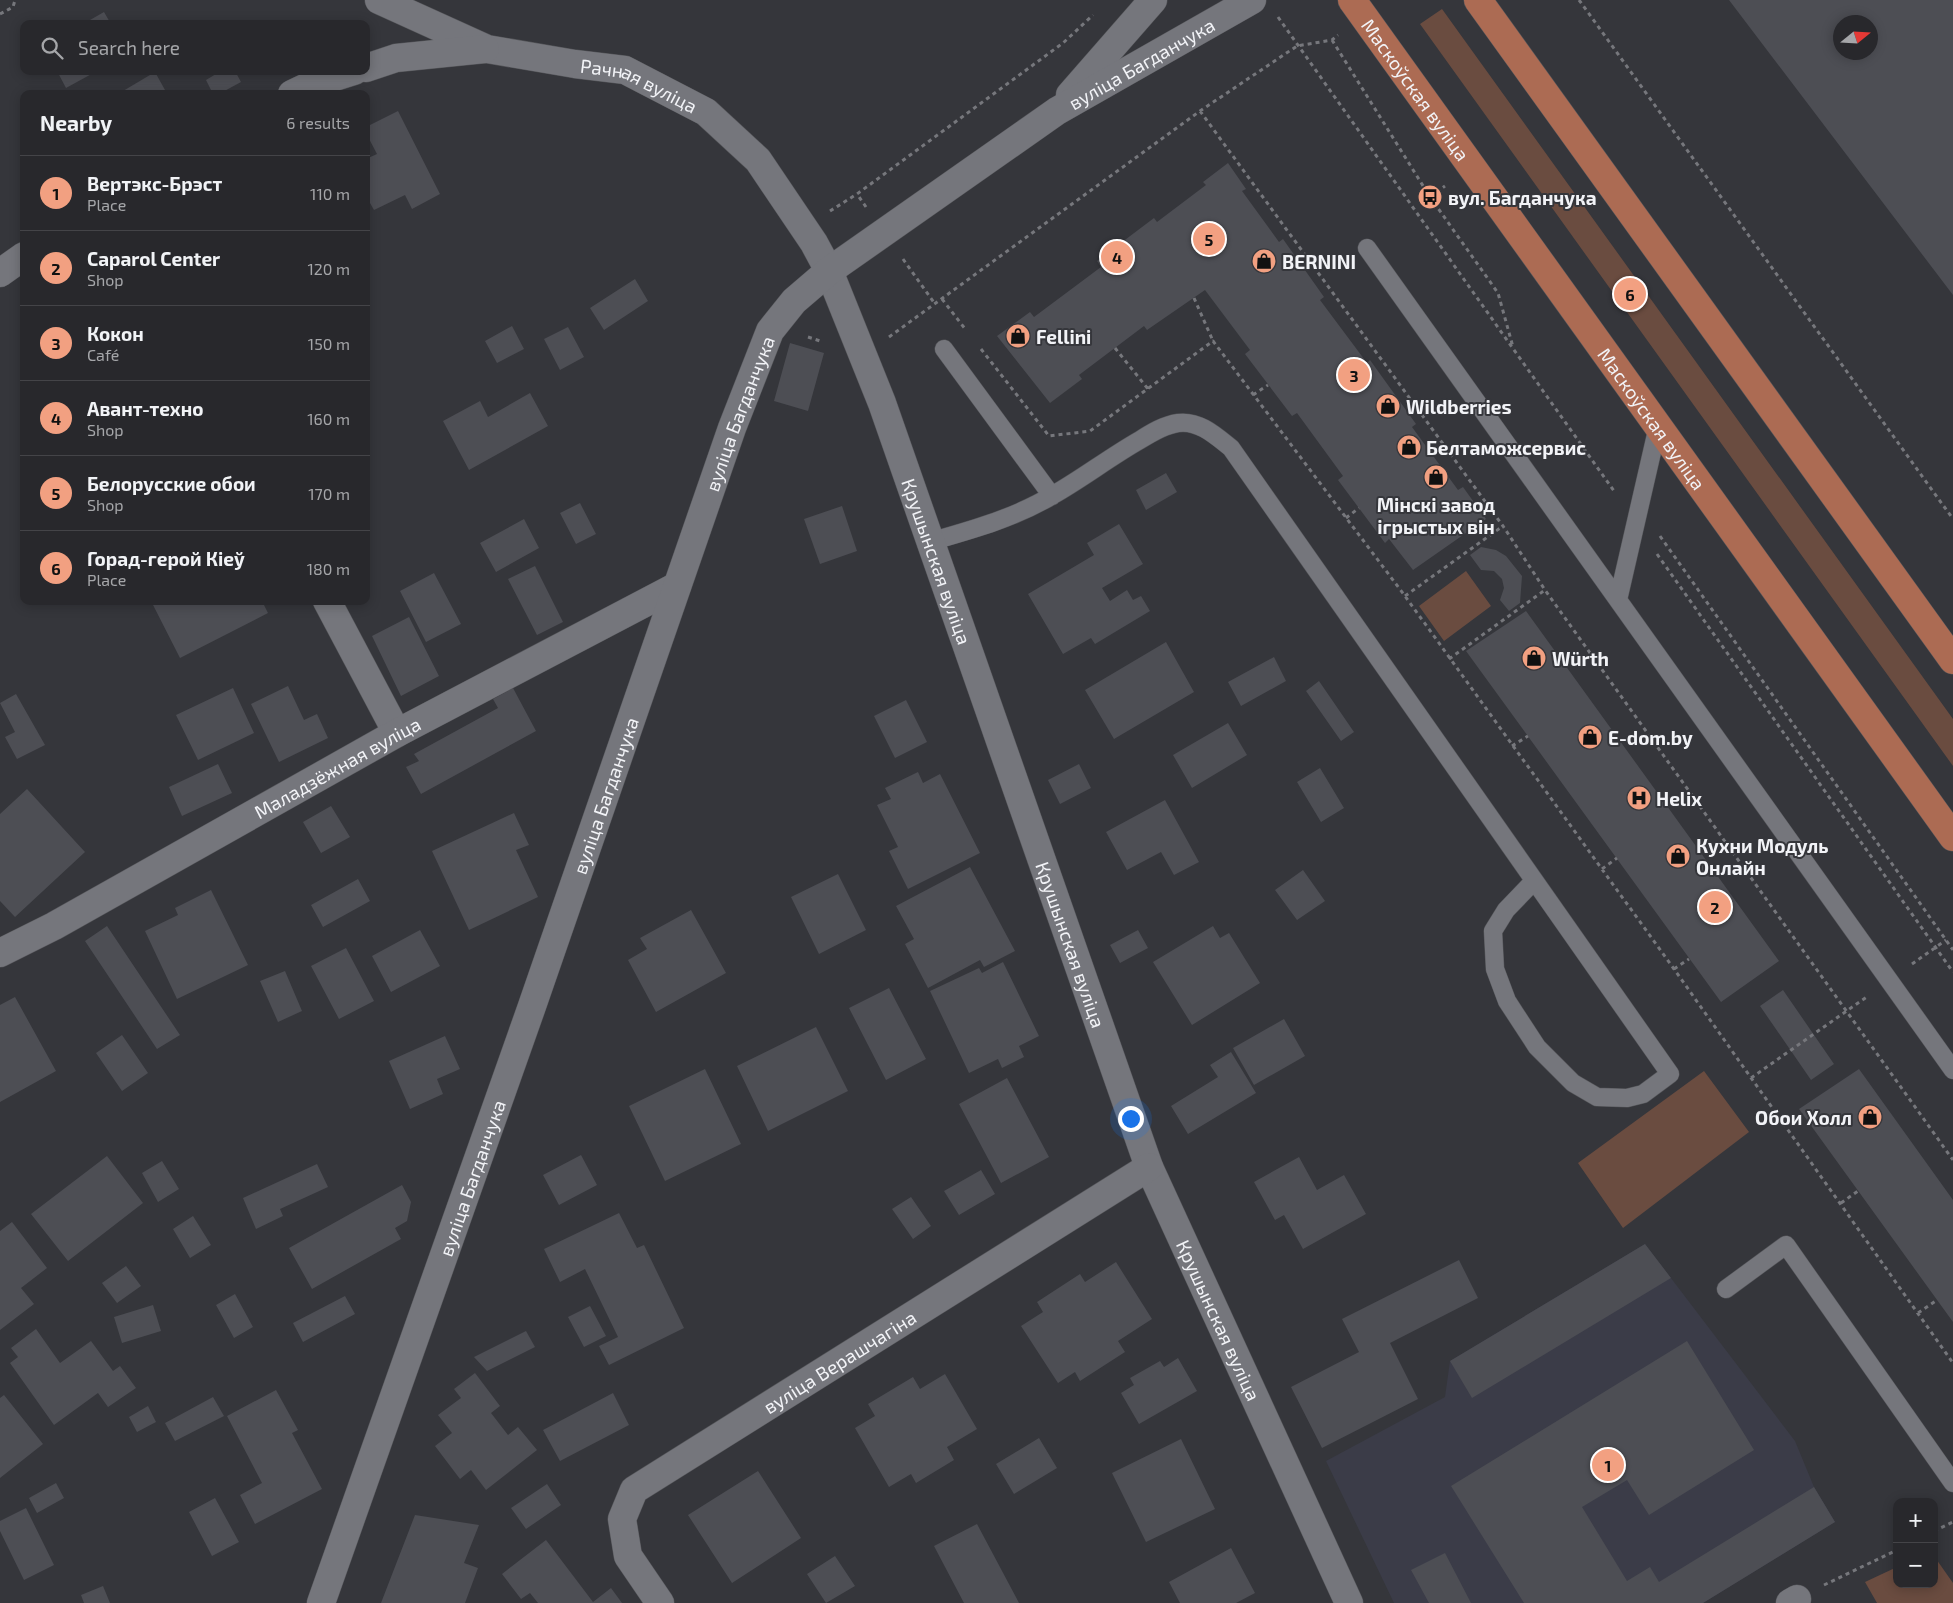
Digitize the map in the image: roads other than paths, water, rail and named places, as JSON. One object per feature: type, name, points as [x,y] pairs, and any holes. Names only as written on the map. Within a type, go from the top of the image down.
[{"type":"main road","name":"Маскоўская вуліца","points":[[1352,0],[1953,837]]},
{"type":"main road","points":[[1478,0],[1953,660]]},
{"type":"street","name":"Рачная вуліца","points":[[379,0],[487,49],[575,64],[625,70],[706,112],[758,160],[788,203],[830,271]]},
{"type":"street","name":"вуліца Багданчука","points":[[1057,111],[1153,0]]},
{"type":"street","name":"вуліца Багданчука","points":[[321,1603],[512,1065],[732,428],[770,331],[794,301],[830,271],[1057,111],[1252,0]]},
{"type":"street","points":[[370,67],[396,58],[487,49]]},
{"type":"street","points":[[300,90],[341,75]]},
{"type":"street","points":[[0,274],[20,259]]},
{"type":"street","name":"Крушынская вуліца","points":[[830,271],[864,355],[1149,1167],[1348,1603]]},
{"type":"street","name":"Маладзёжная вуліца","points":[[0,953],[54,926],[397,733],[677,586]]},
{"type":"street","points":[[329,605],[397,733]]},
{"type":"street","name":"вуліца Верашчагіна","points":[[660,1603],[628,1556],[622,1519],[634,1490],[1149,1167]]},
{"type":"lane","points":[[1367,248],[1953,1070]]},
{"type":"lane","points":[[944,349],[1052,496]]},
{"type":"lane","points":[[929,542],[995,522],[1052,496],[1114,454],[1159,429],[1178,423],[1197,424],[1231,448],[1670,1074],[1643,1094],[1627,1098],[1597,1097],[1573,1084],[1537,1047],[1507,1001],[1495,969],[1493,931],[1506,910],[1534,881]]},
{"type":"lane","points":[[1618,600],[1658,426]]},
{"type":"lane","points":[[1726,1289],[1786,1245],[1953,1483]]},
{"type":"place","name":"вул. Багданчука","points":[[1430,197]]},
{"type":"place","name":"Белорусские обои","points":[[1209,239]]},
{"type":"place","name":"Авант-техно","points":[[1117,257]]},
{"type":"place","name":"BERNINI","points":[[1264,261]]},
{"type":"place","name":"Горад-герой Кіеў","points":[[1630,294]]},
{"type":"place","name":"Fellini","points":[[1018,336]]},
{"type":"place","name":"Кокон","points":[[1354,375]]},
{"type":"place","name":"Wildberries","points":[[1388,406]]},
{"type":"place","name":"Белтаможсервис","points":[[1409,447]]},
{"type":"place","name":"Мінскі завод ігрыстых він","points":[[1436,477]]},
{"type":"place","name":"Würth","points":[[1534,658]]},
{"type":"place","name":"E-dom.by","points":[[1590,737]]},
{"type":"place","name":"Helix","points":[[1639,798]]},
{"type":"place","name":"Кухни Модуль Онлайн","points":[[1678,856]]},
{"type":"place","name":"Caparol Center","points":[[1715,907]]},
{"type":"place","name":"Обои Холл","points":[[1870,1117]]},
{"type":"place","name":"Вертэкс-Брэст","points":[[1608,1465]]}]
